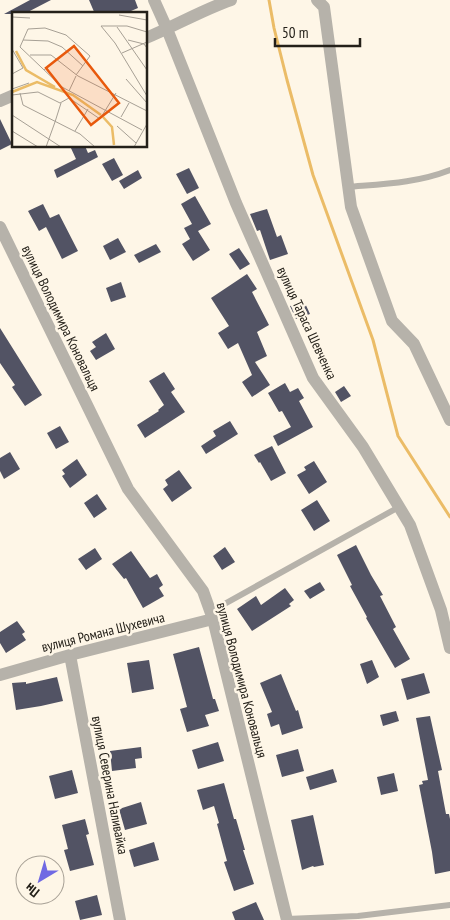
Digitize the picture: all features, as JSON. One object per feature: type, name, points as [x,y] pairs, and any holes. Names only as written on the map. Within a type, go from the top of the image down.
[{"type":"street","name":"вулиця Тараса Шевченка","points":[[154,0],[236,203],[313,378],[363,446],[410,525],[441,610],[450,648]]},
{"type":"street","points":[[148,37],[213,6],[231,0]]},
{"type":"street","points":[[317,0],[324,7],[351,207],[392,321],[414,344],[450,420]]},
{"type":"street","points":[[0,101],[12,97]]},
{"type":"street","name":"вулиця Володимира Коновальця","points":[[0,227],[128,489],[203,591],[211,616],[287,920]]},
{"type":"street","name":"вулиця Романа Шухевича","points":[[0,675],[211,616]]},
{"type":"street","name":"вулиця Северина Наливайка","points":[[70,655],[120,920]]},
{"type":"lane","points":[[348,187],[411,181],[436,176],[450,170]]},
{"type":"lane","points":[[211,616],[399,507]]},
{"type":"lane","points":[[287,920],[358,916],[450,905]]},
{"type":"building","points":[[30,0],[51,0],[28,12],[4,14]]},
{"type":"building","points":[[89,0],[135,0],[138,8],[129,12],[94,12]]},
{"type":"building","points":[[0,119],[12,144],[0,150]]},
{"type":"building","points":[[71,148],[86,148],[88,153],[95,150],[98,157],[57,178],[54,170],[76,159]]},
{"type":"building","points":[[114,158],[123,175],[112,181],[102,164]]},
{"type":"building","points":[[189,168],[199,188],[187,194],[176,174]]},
{"type":"building","points":[[138,170],[142,178],[124,189],[119,181]]},
{"type":"building","points":[[195,196],[211,224],[198,231],[210,250],[193,261],[182,244],[190,239],[184,228],[192,224],[181,204]]},
{"type":"building","points":[[43,204],[50,218],[59,214],[78,251],[62,259],[46,227],[39,231],[28,211]]},
{"type":"building","points":[[267,209],[277,237],[281,235],[288,254],[270,260],[260,230],[257,231],[250,214]]},
{"type":"building","points":[[118,238],[126,252],[110,260],[103,246]]},
{"type":"building","points":[[156,244],[161,252],[139,263],[134,255]]},
{"type":"building","points":[[239,248],[250,264],[240,270],[229,254]]},
{"type":"building","points":[[247,274],[257,289],[252,292],[269,325],[257,332],[267,356],[255,362],[270,385],[252,397],[242,382],[252,375],[238,343],[228,349],[218,333],[229,326],[211,298]]},
{"type":"building","points":[[121,282],[126,297],[111,302],[106,288]]},
{"type":"building","points":[[304,301],[310,314],[296,319],[290,306]]},
{"type":"building","points":[[0,328],[42,395],[25,406],[12,387],[15,385],[0,363]]},
{"type":"building","points":[[106,333],[115,349],[96,360],[90,351],[96,347],[92,342]]},
{"type":"building","points":[[164,372],[175,389],[171,392],[185,412],[145,438],[137,425],[159,411],[164,405],[149,381]]},
{"type":"building","points":[[285,383],[290,392],[298,388],[304,398],[299,401],[313,427],[278,446],[273,436],[291,427],[282,411],[279,412],[268,393]]},
{"type":"building","points":[[344,386],[351,396],[341,402],[335,392]]},
{"type":"building","points":[[230,421],[238,434],[206,454],[201,446],[216,436],[213,431]]},
{"type":"building","points":[[60,426],[69,442],[56,449],[47,433]]},
{"type":"building","points":[[272,446],[286,473],[271,481],[254,455]]},
{"type":"building","points":[[10,452],[20,469],[4,479],[0,471],[0,458]]},
{"type":"building","points":[[77,459],[87,475],[70,488],[62,476],[65,474],[62,470]]},
{"type":"building","points":[[314,461],[327,482],[309,494],[297,475],[306,470],[304,467]]},
{"type":"building","points":[[179,470],[192,488],[172,502],[163,489],[168,485],[165,480]]},
{"type":"building","points":[[97,494],[107,509],[94,518],[84,503]]},
{"type":"building","points":[[317,500],[330,521],[314,531],[301,510]]},
{"type":"building","points":[[356,545],[383,595],[380,596],[396,627],[393,629],[410,659],[395,668],[366,618],[337,555]]},
{"type":"building","points":[[225,547],[235,562],[222,570],[213,556]]},
{"type":"building","points":[[95,548],[102,559],[86,570],[78,559]]},
{"type":"building","points":[[131,551],[150,578],[157,574],[163,585],[159,588],[164,596],[143,608],[126,578],[124,579],[112,564]]},
{"type":"building","points":[[320,582],[325,590],[310,599],[304,591]]},
{"type":"building","points":[[285,588],[294,600],[289,604],[291,606],[252,631],[237,609],[256,596],[261,605]]},
{"type":"building","points":[[17,621],[25,632],[22,634],[26,640],[6,653],[0,643],[0,632]]},
{"type":"building","points":[[199,647],[213,699],[215,699],[219,711],[205,715],[209,726],[187,732],[180,709],[187,707],[173,654]]},
{"type":"building","points":[[149,660],[154,689],[132,693],[127,663]]},
{"type":"building","points":[[372,660],[379,677],[367,684],[360,664]]},
{"type":"building","points":[[424,673],[430,693],[407,700],[401,679]]},
{"type":"building","points":[[281,674],[296,711],[298,710],[303,728],[282,735],[279,724],[271,727],[267,714],[272,712],[260,683]]},
{"type":"building","points":[[57,677],[63,701],[16,710],[12,683],[26,682],[26,684]]},
{"type":"building","points":[[396,711],[399,721],[383,726],[380,715]]},
{"type":"building","points":[[430,716],[442,770],[438,771],[446,814],[449,814],[450,819],[450,871],[435,874],[419,785],[423,784],[422,781],[428,780],[416,718]]},
{"type":"building","points":[[218,742],[224,761],[198,769],[192,750]]},
{"type":"building","points":[[141,747],[142,758],[135,759],[136,768],[112,771],[110,751]]},
{"type":"building","points":[[298,749],[304,771],[282,777],[276,755]]},
{"type":"building","points":[[333,769],[337,782],[310,790],[306,777]]},
{"type":"building","points":[[72,770],[78,793],[55,799],[49,776]]},
{"type":"building","points":[[394,773],[398,791],[381,795],[377,777]]},
{"type":"building","points":[[224,783],[254,884],[234,891],[224,862],[227,861],[214,806],[203,810],[197,790]]},
{"type":"building","points":[[141,802],[147,824],[125,830],[119,809]]},
{"type":"building","points":[[313,815],[324,865],[302,870],[291,820]]},
{"type":"building","points":[[85,819],[89,834],[86,835],[94,865],[70,871],[64,850],[68,849],[62,825]]},
{"type":"building","points":[[154,842],[159,860],[134,867],[129,850]]},
{"type":"building","points":[[97,895],[102,915],[80,920],[75,901]]},
{"type":"building","points":[[256,902],[264,920],[235,920],[232,912]]},
{"type":"waterway","points":[[269,0],[287,80],[313,175],[373,340],[398,436],[450,517]]}]
